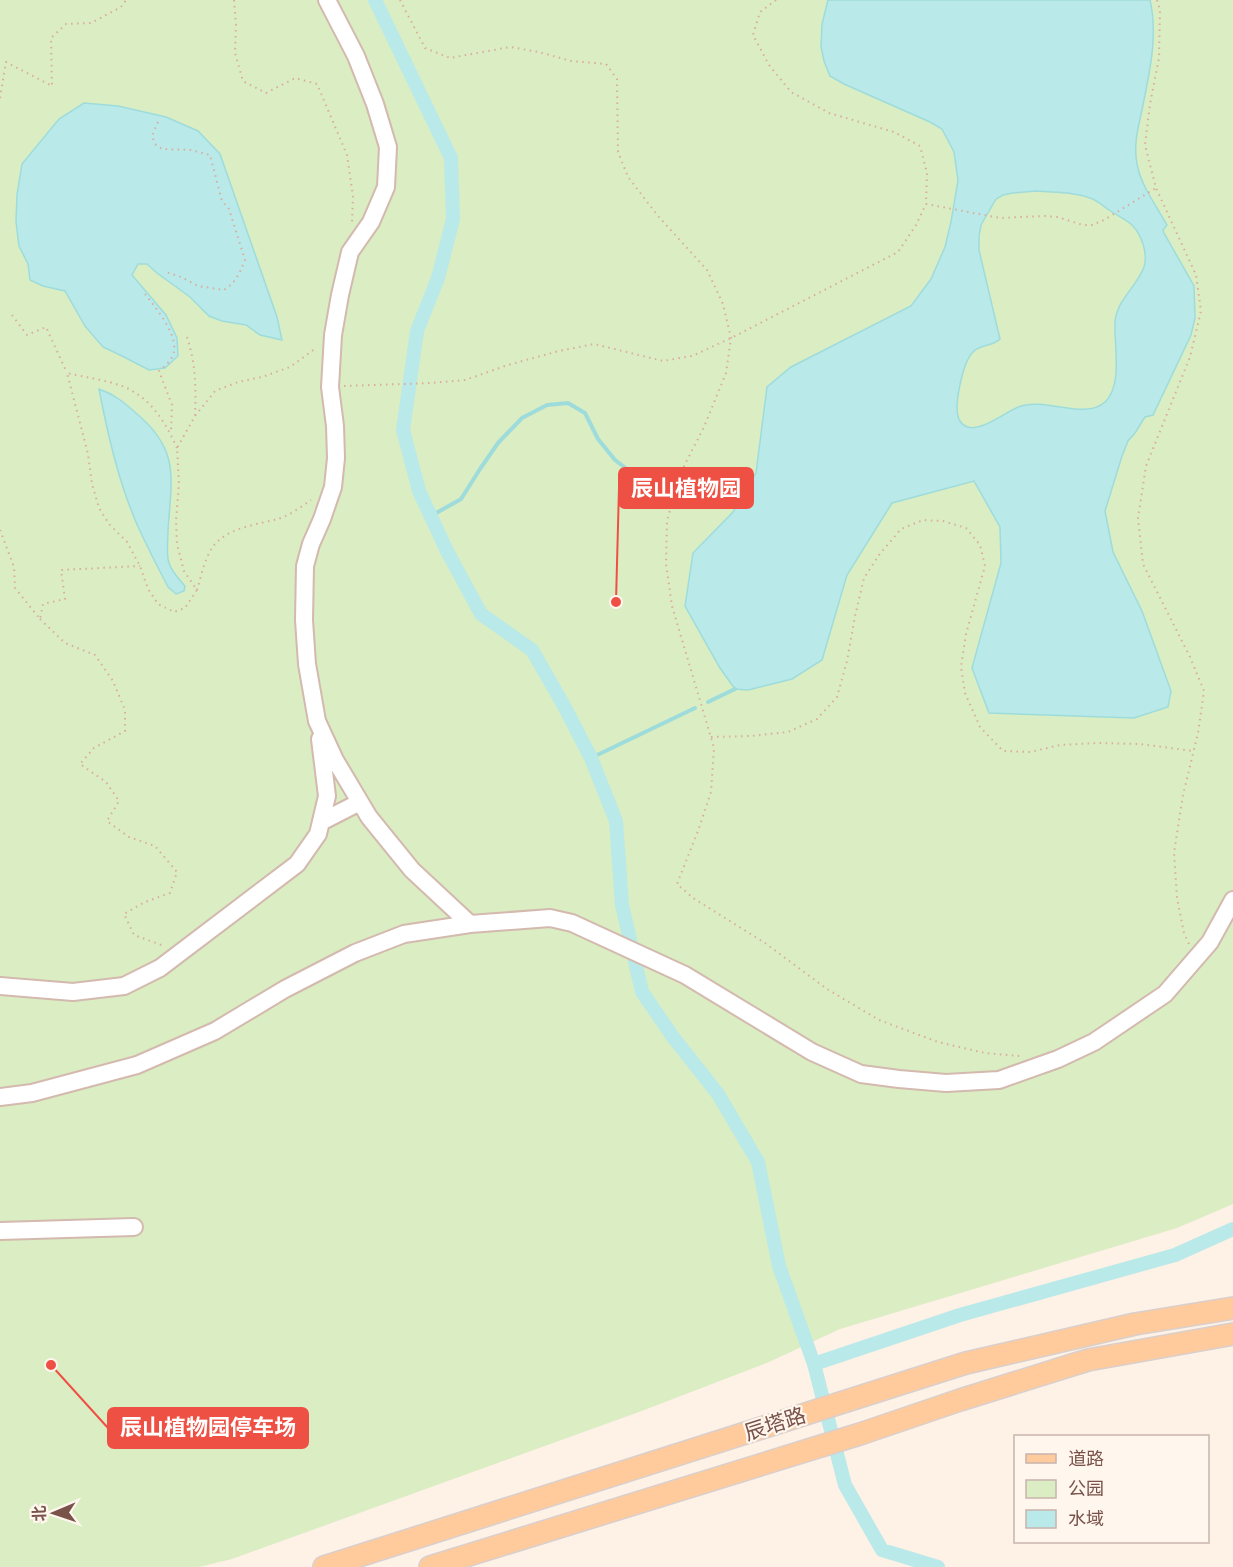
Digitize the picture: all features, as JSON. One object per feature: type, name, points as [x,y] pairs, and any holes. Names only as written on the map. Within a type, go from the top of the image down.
[{"type":"main road","name":"辰塔路","points":[[324,1567],[966,1363],[1135,1324],[1233,1308]]},
{"type":"main road","name":"辰塔路","points":[[430,1567],[860,1434],[1088,1360],[1233,1334]]},
{"type":"lane","points":[[0,986],[73,992],[124,986],[160,968],[297,864],[318,834],[327,796],[307,664],[304,620],[305,566],[333,487],[336,458],[330,387],[333,335],[340,295],[350,252],[371,222],[386,187],[388,147],[375,104],[356,56],[327,0]]},
{"type":"lane","points":[[317,721],[335,760],[369,817],[412,870],[470,924]]},
{"type":"lane","points":[[321,822],[360,801]]},
{"type":"lane","points":[[0,1097],[32,1093],[137,1065],[216,1031],[285,989],[355,953],[404,934],[470,924],[550,918],[572,923],[685,975],[812,1052],[861,1074],[946,1083],[999,1080],[1058,1059],[1094,1042],[1165,994],[1210,942],[1233,900]]},
{"type":"lane","points":[[0,1231],[134,1227]]},
{"type":"path","points":[[0,98],[6,62],[52,86],[51,38],[66,24],[91,24],[121,7],[126,0]]},
{"type":"path","points":[[234,0],[235,53],[243,81],[266,93],[295,78],[317,84],[347,155],[353,196],[350,252]]},
{"type":"path","points":[[400,0],[425,48],[450,58],[510,47],[570,61],[606,64],[617,79],[618,152],[628,177],[658,216],[707,270],[723,303],[731,338],[726,373],[678,482],[667,521],[666,564],[672,606],[714,748],[711,792],[677,884],[693,898],[765,943],[827,989],[879,1020],[938,1042],[985,1053],[1027,1056]]},
{"type":"path","points":[[330,387],[465,380],[508,365],[594,344],[663,361],[692,356],[898,252],[916,225],[926,204],[927,173],[920,147],[894,132],[829,113],[792,93],[769,65],[753,35],[760,12],[776,0]]},
{"type":"path","points":[[1157,0],[1160,10],[1159,58],[1145,145],[1156,188],[1196,275],[1201,311],[1190,357],[1146,466],[1138,519],[1143,564],[1190,657],[1204,691],[1174,853],[1177,898],[1184,933],[1196,957]]},
{"type":"path","points":[[158,122],[152,136],[155,144],[162,149],[191,150],[210,155],[222,201],[229,209],[244,260],[239,274],[224,290],[198,286],[182,277],[166,272]]},
{"type":"path","points":[[926,204],[1000,218],[1057,217],[1083,225],[1092,225],[1156,188]]},
{"type":"path","points":[[145,294],[162,318],[172,338],[173,356],[159,371],[172,405],[171,435]]},
{"type":"path","points":[[12,315],[27,335],[46,327],[67,373],[99,508],[109,524],[127,542],[140,566],[148,589],[158,604],[174,612],[185,608],[197,590],[206,560],[217,542],[228,534],[252,524],[280,518],[333,487]]},
{"type":"path","points":[[177,448],[195,416],[214,391],[290,367],[333,335]]},
{"type":"path","points":[[187,337],[196,378],[195,416]]},
{"type":"path","points":[[67,373],[122,386],[143,398],[162,417],[177,448],[179,483],[177,544],[184,571],[197,590]]},
{"type":"path","points":[[711,737],[788,732],[817,719],[837,697],[864,578],[879,555],[901,529],[923,520],[943,521],[966,528],[980,545],[985,566],[966,634],[961,667],[965,693],[980,727],[1003,752],[1030,752],[1060,745],[1097,743],[1140,744],[1193,751]]},
{"type":"path","points":[[0,530],[14,567],[15,588],[40,619],[65,643],[95,655],[113,681],[125,710],[125,731],[94,748],[80,764],[106,782],[119,801],[108,821],[129,837],[155,846],[177,872],[170,893],[145,902],[124,914],[134,934],[181,952]]},
{"type":"path","points":[[40,619],[43,604],[65,599],[61,570],[140,566]]},
{"type":"green space","points":[[0,0],[1233,0],[1233,1204],[1177,1228],[840,1329],[769,1362],[639,1412],[232,1559],[199,1567],[0,1567]]},
{"type":"water","points":[[828,0],[1150,0],[1153,26],[1152,52],[1137,134],[1137,164],[1145,188],[1167,225],[1163,230],[1164,233],[1194,286],[1195,318],[1191,335],[1153,415],[1145,417],[1128,441],[1105,511],[1113,552],[1142,611],[1171,691],[1168,707],[1134,718],[989,713],[972,668],[1001,563],[1000,527],[974,481],[892,503],[847,575],[822,660],[792,679],[748,690],[735,689],[720,668],[685,606],[693,553],[733,512],[756,473],[767,387],[791,367],[911,306],[931,279],[945,247],[951,222],[958,180],[954,152],[942,129],[830,76],[821,47],[822,24]],"holes":[[[1036,191],[1070,193],[1093,199],[1130,223],[1141,239],[1145,251],[1144,267],[1116,315],[1114,386],[1111,395],[1097,407],[1076,409],[1031,404],[1021,406],[973,428],[960,421],[957,407],[966,365],[976,349],[1000,339],[979,250],[981,225],[996,199],[1003,195]]]},
{"type":"water","points":[[84,103],[118,106],[166,117],[198,131],[220,154],[277,317],[282,340],[260,335],[246,325],[209,316],[190,297],[147,264],[138,264],[132,275],[166,315],[177,338],[178,356],[165,368],[149,370],[103,347],[85,326],[65,291],[43,286],[30,280],[28,264],[19,246],[16,222],[22,164],[59,119]]},
{"type":"water","points":[[99,389],[110,393],[137,414],[161,441],[167,454],[171,481],[168,556],[172,569],[185,586],[184,591],[176,594],[168,587],[139,529],[115,460]]},
{"type":"waterway","points":[[375,0],[451,158],[453,219],[438,278],[417,331],[403,430],[419,491],[447,551],[481,614],[532,650],[591,758],[616,821],[622,905],[642,992],[673,1037],[718,1094],[758,1162],[779,1266],[814,1364],[845,1485],[882,1550],[938,1567]]},
{"type":"waterway","points":[[431,516],[461,499],[498,443],[522,418],[547,405],[568,403],[585,413],[598,439],[615,460],[636,476],[657,486],[743,497]]},
{"type":"waterway","points":[[708,702],[735,689]]},
{"type":"waterway","points":[[591,758],[695,708]]},
{"type":"waterway","points":[[814,1364],[960,1315],[1175,1255],[1233,1229]]},
{"type":"place","name":"辰山植物园","points":[[616,602]]},
{"type":"place","name":"辰山植物园停车场","points":[[51,1365]]}]
